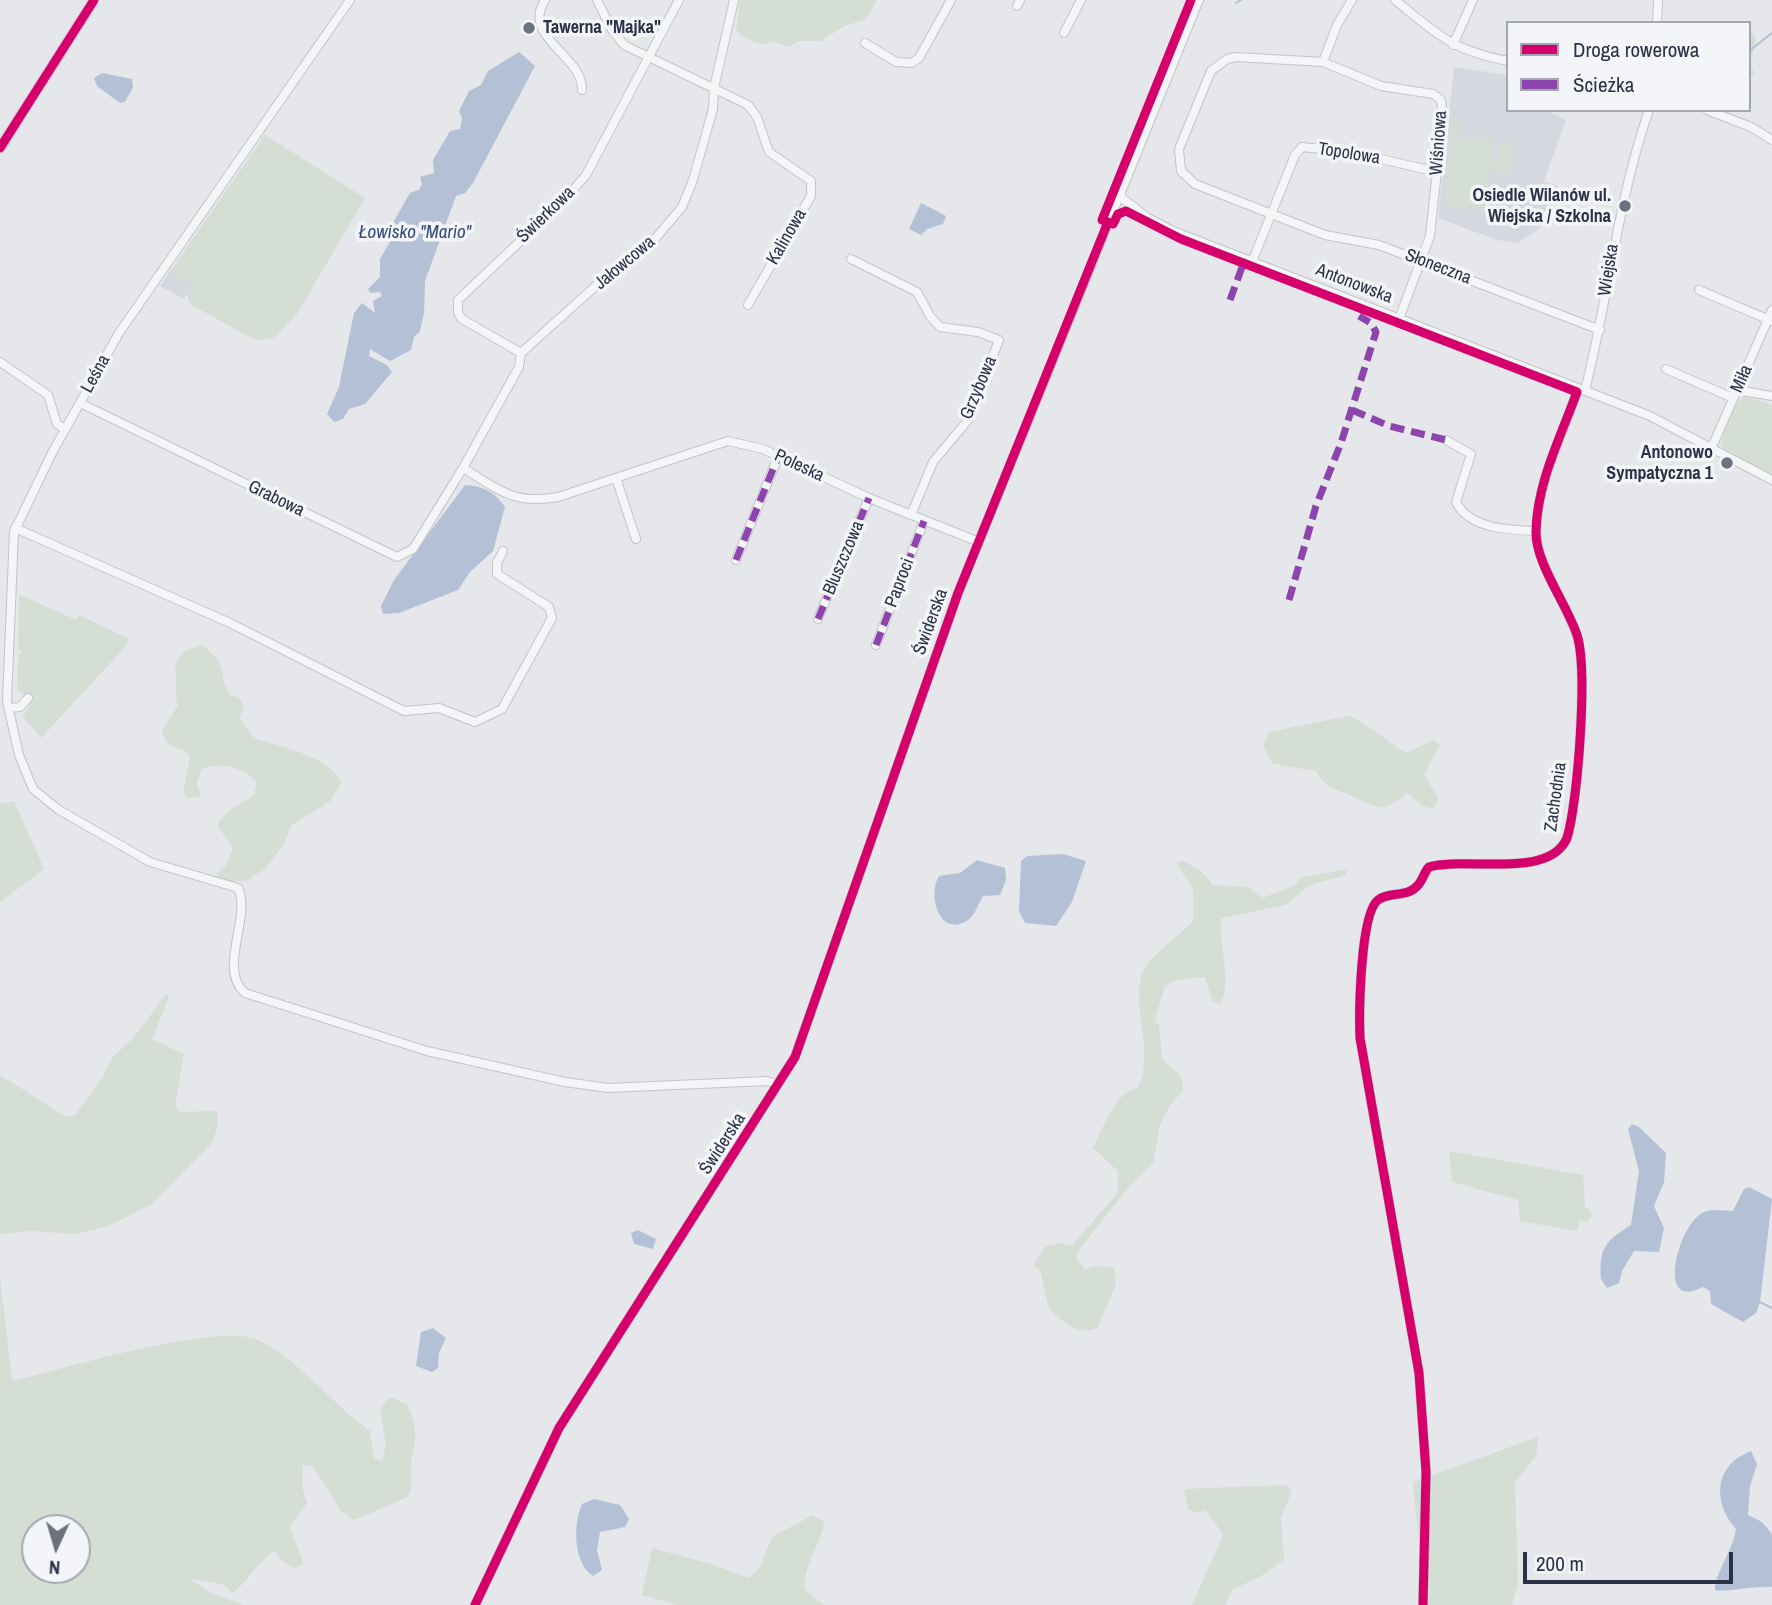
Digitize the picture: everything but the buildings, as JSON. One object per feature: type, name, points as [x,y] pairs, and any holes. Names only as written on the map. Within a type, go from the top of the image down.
[{"type":"main road","points":[[0,148],[94,0]]},
{"type":"street","name":"Leśna","points":[[349,0],[118,333],[15,528],[8,628],[9,708],[26,776],[42,798],[150,862],[238,888],[242,907],[235,965],[238,985],[245,993],[427,1051],[565,1082],[608,1088],[767,1082],[778,1084]]},
{"type":"street","points":[[545,0],[538,14],[541,27],[580,78],[582,90]]},
{"type":"street","points":[[597,0],[619,41],[648,59],[714,88]]},
{"type":"street","name":"Świerkowa","points":[[522,353],[462,319],[458,313],[458,300],[578,185],[679,0]]},
{"type":"street","name":"Jałowcowa","points":[[446,491],[463,468],[519,367],[522,353],[628,257],[654,240],[670,225],[693,180],[713,109],[714,88],[734,0]]},
{"type":"street","points":[[865,44],[896,62],[912,64],[919,58],[951,0]]},
{"type":"street","points":[[1064,33],[1081,0]]},
{"type":"street","name":"Świderska","points":[[475,1605],[559,1428],[795,1057],[811,1018],[935,655],[1118,195],[1199,0]]},
{"type":"street","points":[[1323,62],[1337,24],[1352,0]]},
{"type":"street","points":[[1395,0],[1453,45],[1468,52],[1506,61]]},
{"type":"street","points":[[1453,45],[1473,0]]},
{"type":"street","points":[[1657,21],[1658,0]]},
{"type":"street","name":"Słoneczna","points":[[1310,60],[1236,57],[1218,63],[1208,76],[1179,149],[1181,171],[1195,184],[1273,215],[1336,238],[1371,242],[1600,330]]},
{"type":"street","name":"Wiśniowa","points":[[1310,60],[1323,62],[1373,83],[1437,96],[1443,109],[1432,225],[1422,261],[1399,319]]},
{"type":"street","name":"Kalinowa","points":[[714,88],[748,105],[757,117],[769,152],[805,176],[813,188],[748,305]]},
{"type":"street","name":"Wiejska","points":[[1582,389],[1600,330],[1629,168],[1648,112]]},
{"type":"street","points":[[1712,112],[1751,127],[1772,139]]},
{"type":"street","name":"Topolowa","points":[[1252,262],[1295,155],[1302,147],[1351,152],[1437,172]]},
{"type":"street","name":"Antonowska","points":[[1118,195],[1160,225],[1650,416],[1772,481]]},
{"type":"street","name":"Grzybowa","points":[[851,259],[917,292],[930,316],[940,327],[978,332],[999,340],[968,419],[933,462],[911,515]]},
{"type":"street","points":[[1699,290],[1770,321]]},
{"type":"street","name":"Miła","points":[[1712,447],[1770,321],[1772,310]]},
{"type":"street","points":[[0,362],[48,396],[57,424],[65,429]]},
{"type":"street","points":[[1666,369],[1735,394],[1772,396]]},
{"type":"street","name":"Zachodnia","points":[[1423,1605],[1426,1472],[1419,1373],[1366,1070],[1358,1004],[1369,921],[1379,900],[1412,890],[1420,884],[1429,867],[1538,861],[1560,851],[1567,838],[1578,746],[1582,659],[1577,635],[1541,554],[1536,531],[1546,480],[1582,389]]},
{"type":"street","name":"Grabowa","points":[[80,403],[397,557],[413,549],[446,491]]},
{"type":"street","points":[[1446,440],[1471,454],[1456,502],[1464,515],[1516,530],[1536,531]]},
{"type":"street","name":"Poleska","points":[[463,468],[505,493],[529,501],[558,496],[728,441],[756,447],[869,498],[979,542]]},
{"type":"street","points":[[736,561],[778,457]]},
{"type":"street","points":[[616,478],[636,538]]},
{"type":"street","name":"Bluszczowa","points":[[818,619],[869,498]]},
{"type":"street","name":"Paproci","points":[[876,645],[924,521]]},
{"type":"street","points":[[15,528],[142,583],[343,677],[404,710],[439,708],[475,722],[502,709],[552,618],[549,607],[497,573],[496,565],[503,551]]},
{"type":"street","points":[[9,708],[20,707],[28,698]]},
{"type":"shaded area","points":[[740,0],[877,0],[866,19],[845,26],[820,41],[799,41],[789,47],[770,41],[767,44],[754,42],[736,30]]},
{"type":"shaded area","points":[[1751,30],[1756,38],[1751,59]]},
{"type":"shaded area","points":[[1454,67],[1506,75],[1506,112],[1549,112],[1566,120],[1544,181],[1558,186],[1540,228],[1518,243],[1497,240],[1438,218]]},
{"type":"shaded area","points":[[1453,120],[1459,120],[1458,137],[1494,140],[1487,209],[1446,205]]},
{"type":"shaded area","points":[[265,135],[365,198],[297,314],[275,337],[257,341],[190,304],[187,295],[194,285],[171,270]]},
{"type":"shaded area","points":[[1498,144],[1514,145],[1511,174],[1495,172]]},
{"type":"shaded area","points":[[171,270],[194,285],[184,299],[160,286]]},
{"type":"shaded area","points":[[1744,396],[1772,405],[1772,476],[1722,447],[1728,420]]},
{"type":"shaded area","points":[[19,594],[76,620],[79,615],[129,639],[126,646],[41,738],[23,717],[32,700],[18,691],[17,686],[18,658],[21,651],[18,649]]},
{"type":"shaded area","points":[[202,645],[217,659],[230,695],[240,698],[244,707],[239,718],[254,738],[315,759],[335,773],[342,783],[329,802],[291,826],[284,844],[265,869],[246,881],[226,882],[217,878],[217,873],[226,866],[233,848],[217,825],[227,812],[254,795],[257,782],[238,769],[209,767],[201,769],[197,783],[201,797],[188,798],[183,792],[190,756],[184,750],[168,744],[162,729],[178,706],[175,664],[184,651]]},
{"type":"shaded area","points":[[1348,716],[1407,753],[1434,740],[1440,745],[1424,774],[1439,800],[1433,809],[1423,806],[1407,793],[1392,804],[1374,806],[1331,788],[1316,771],[1273,764],[1263,746],[1269,732]]},
{"type":"shaded area","points":[[14,801],[44,869],[0,902],[0,804]]},
{"type":"shaded area","points":[[1182,860],[1201,871],[1213,885],[1248,887],[1263,898],[1293,886],[1302,877],[1347,869],[1346,875],[1310,885],[1285,905],[1221,918],[1225,985],[1220,1004],[1213,1002],[1205,977],[1176,980],[1165,986],[1155,1020],[1159,1025],[1162,1059],[1181,1076],[1183,1091],[1170,1105],[1160,1125],[1153,1163],[1128,1188],[1078,1251],[1076,1259],[1085,1269],[1097,1266],[1114,1268],[1116,1284],[1098,1327],[1085,1331],[1065,1323],[1049,1309],[1041,1273],[1034,1264],[1046,1246],[1060,1243],[1072,1246],[1117,1193],[1118,1171],[1093,1148],[1116,1103],[1138,1088],[1143,1073],[1144,1041],[1139,993],[1146,966],[1193,921],[1193,889],[1176,863]]},
{"type":"shaded area","points":[[166,994],[169,997],[152,1039],[184,1054],[175,1106],[180,1112],[217,1111],[218,1126],[212,1143],[152,1204],[109,1226],[76,1234],[30,1231],[0,1234],[0,1075],[66,1117],[75,1115],[101,1080],[112,1058],[135,1036]]},
{"type":"shaded area","points":[[1449,1151],[1583,1175],[1585,1206],[1592,1214],[1587,1223],[1580,1220],[1577,1231],[1520,1221],[1518,1200],[1452,1182]]},
{"type":"shaded area","points":[[0,1276],[12,1381],[138,1349],[209,1337],[237,1336],[258,1340],[286,1357],[370,1431],[374,1458],[382,1461],[386,1445],[380,1408],[390,1397],[408,1405],[415,1439],[408,1497],[354,1520],[340,1510],[313,1466],[303,1465],[302,1486],[307,1503],[290,1526],[303,1563],[295,1569],[280,1559],[275,1551],[265,1558],[233,1593],[222,1584],[188,1578],[213,1594],[243,1605],[0,1605]]},
{"type":"shaded area","points":[[1538,1437],[1536,1456],[1515,1483],[1518,1583],[1512,1605],[1419,1605],[1420,1552],[1413,1482]]},
{"type":"shaded area","points":[[1286,1485],[1292,1491],[1281,1517],[1284,1560],[1258,1578],[1233,1589],[1225,1605],[1192,1605],[1223,1535],[1206,1510],[1198,1513],[1188,1509],[1184,1489]]},
{"type":"shaded area","points":[[813,1515],[824,1522],[806,1573],[805,1590],[824,1605],[677,1605],[642,1595],[652,1548],[715,1565],[748,1578],[759,1569],[772,1537]]},
{"type":"water","name":"Łowisko \"Mario\"","points":[[519,52],[535,66],[473,183],[465,193],[456,196],[425,281],[424,313],[420,331],[414,337],[411,350],[390,361],[370,349],[369,356],[387,365],[392,372],[365,404],[349,409],[343,419],[334,422],[327,414],[339,387],[354,313],[362,303],[375,313],[373,301],[382,296],[380,292],[370,293],[368,289],[380,277],[380,259],[391,240],[390,228],[410,193],[419,190],[422,184],[420,177],[434,173],[433,160],[450,131],[460,129],[462,118],[459,111],[469,91],[481,85],[488,71]]},
{"type":"water","points":[[102,73],[132,79],[133,87],[125,102],[120,103],[97,86],[94,78]]},
{"type":"water","points":[[921,203],[946,216],[943,224],[927,229],[921,235],[909,229]]},
{"type":"water","points":[[465,485],[488,491],[505,507],[493,551],[470,572],[458,590],[399,613],[383,614],[381,606],[394,580]]},
{"type":"water","points":[[1063,854],[1086,861],[1072,902],[1056,926],[1025,923],[1019,911],[1021,861],[1027,856]]},
{"type":"water","points":[[977,860],[1005,868],[1006,880],[1000,895],[983,896],[968,920],[950,924],[938,913],[935,894],[939,876],[960,873]]},
{"type":"water","points":[[1632,1124],[1639,1127],[1666,1153],[1664,1182],[1654,1206],[1664,1228],[1659,1252],[1634,1251],[1622,1271],[1619,1283],[1607,1288],[1601,1279],[1603,1252],[1615,1236],[1631,1225],[1639,1171],[1628,1129]]},
{"type":"water","points":[[1749,1187],[1772,1199],[1760,1302],[1756,1313],[1743,1322],[1711,1304],[1710,1291],[1703,1287],[1688,1292],[1679,1288],[1675,1277],[1680,1247],[1695,1219],[1707,1211],[1733,1211],[1744,1189]]},
{"type":"water","points":[[638,1230],[656,1239],[653,1249],[634,1244],[631,1233]]},
{"type":"water","points":[[433,1328],[446,1338],[439,1353],[438,1368],[432,1372],[416,1366],[421,1332]]},
{"type":"water","points":[[1751,1451],[1757,1464],[1750,1486],[1748,1515],[1762,1522],[1772,1534],[1772,1587],[1715,1590],[1736,1529],[1723,1507],[1721,1485],[1730,1465]]},
{"type":"water","points":[[594,1499],[620,1505],[629,1519],[625,1527],[600,1532],[597,1550],[602,1570],[593,1576],[586,1570],[578,1553],[576,1532],[582,1504]]},
{"type":"waterway","points":[[1236,3],[1241,0]]},
{"type":"waterway","points":[[1751,49],[1772,33]]},
{"type":"waterway","points":[[1760,1302],[1772,1308]]},
{"type":"marked path","points":[[1230,300],[1245,259]]},
{"type":"marked path","points":[[1289,600],[1316,506],[1341,443],[1376,332],[1371,323],[1359,316]]},
{"type":"marked path","points":[[1352,410],[1389,426],[1446,440]]},
{"type":"marked path","points":[[736,560],[778,457]]},
{"type":"marked path","points":[[818,619],[869,498]]},
{"type":"marked path","points":[[876,645],[924,521]]},
{"type":"cycle path","points":[[0,148],[94,0]]},
{"type":"cycle path","points":[[1191,0],[1102,220],[1113,224],[1118,214],[1126,211],[1181,239],[1577,392],[1545,478],[1536,531],[1546,570],[1577,635],[1580,652],[1580,736],[1575,796],[1567,838],[1557,851],[1543,859],[1525,863],[1445,864],[1429,867],[1414,889],[1378,900],[1367,924],[1364,943],[1360,1038],[1419,1373],[1426,1472],[1423,1605]]},
{"type":"cycle path","points":[[475,1605],[559,1428],[795,1057],[958,593],[1108,222]]},
{"type":"place","name":"Tawerna \"Majka\"","points":[[529,28]]},
{"type":"place","name":"Osiedle Wilanów ul. Wiejska / Szkolna","points":[[1625,206]]},
{"type":"place","name":"Antonowo Sympatyczna 1","points":[[1727,463]]}]
